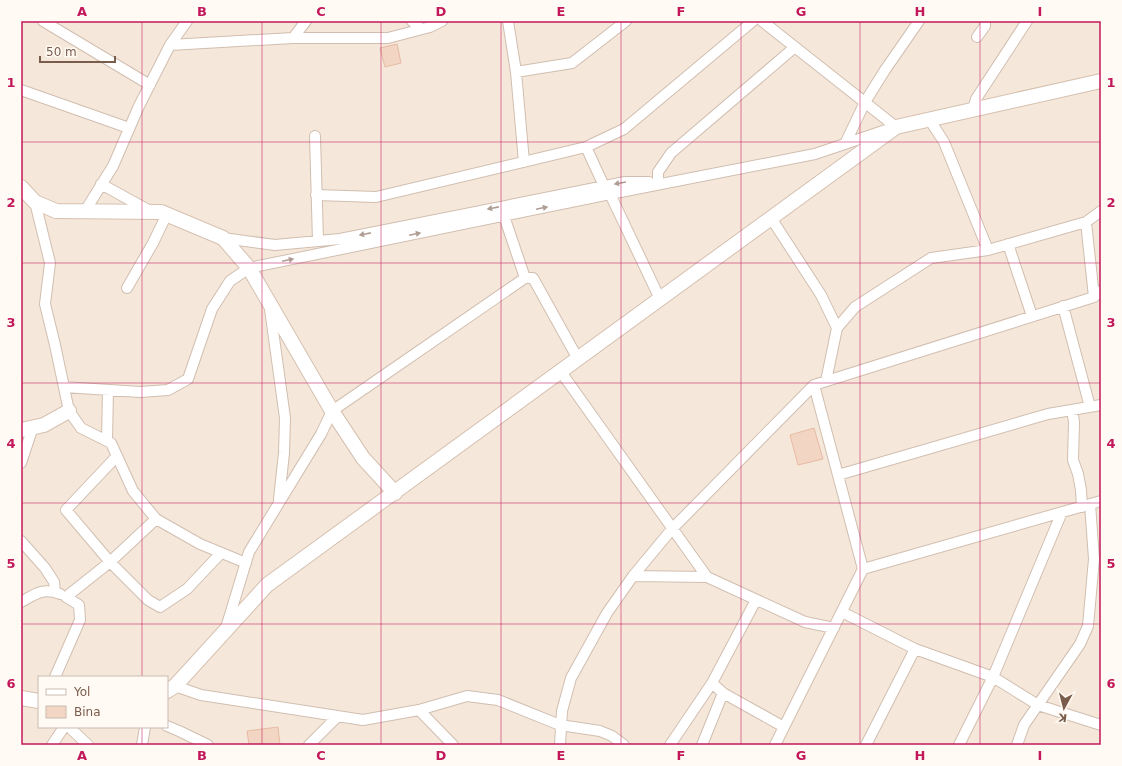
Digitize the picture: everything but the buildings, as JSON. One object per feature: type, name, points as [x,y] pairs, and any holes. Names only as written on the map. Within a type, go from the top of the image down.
[{"type":"street","points":[[43,21],[150,85]]},
{"type":"street","points":[[85,211],[113,166],[170,45],[187,21]]},
{"type":"street","points":[[293,38],[306,21]]},
{"type":"street","points":[[412,21],[421,29]]},
{"type":"street","points":[[170,45],[293,38],[388,38],[430,27],[442,21]]},
{"type":"street","points":[[508,21],[516,72],[524,162]]},
{"type":"street","points":[[516,72],[572,63],[626,21]]},
{"type":"street","points":[[316,195],[376,197],[586,147],[624,129],[753,21]]},
{"type":"street","points":[[762,21],[774,24],[795,47],[896,127]]},
{"type":"street","points":[[845,144],[865,102],[919,21]]},
{"type":"street","points":[[977,38],[985,26],[985,21]]},
{"type":"street","points":[[973,109],[976,99],[1026,21]]},
{"type":"street","points":[[658,182],[658,172],[671,153],[795,47]]},
{"type":"street","points":[[21,187],[35,202],[56,211],[161,212],[223,238],[275,245],[340,239],[607,190],[673,182],[815,154],[896,127],[1101,81]]},
{"type":"street","points":[[21,90],[130,128]]},
{"type":"street","points":[[929,119],[944,142],[988,250]]},
{"type":"street","points":[[624,745],[612,736],[600,731],[560,725],[498,700],[467,696],[419,710],[363,720],[200,696],[171,689],[267,585],[896,127]]},
{"type":"street","points":[[315,136],[318,241]]},
{"type":"street","points":[[586,147],[660,299]]},
{"type":"street","points":[[64,387],[140,392],[168,390],[188,379],[212,309],[230,281],[250,268],[504,216],[607,190],[626,182],[673,182]]},
{"type":"street","points":[[102,184],[151,211]]},
{"type":"street","points":[[35,202],[50,263],[45,304],[70,411],[81,428],[111,443],[133,491],[156,519],[200,544],[246,563]]},
{"type":"street","points":[[826,381],[837,328],[855,306],[931,258],[988,250],[1086,222],[1101,211]]},
{"type":"street","points":[[127,288],[167,214]]},
{"type":"street","points":[[504,216],[525,278]]},
{"type":"street","points":[[771,218],[821,295],[837,328]]},
{"type":"street","points":[[560,745],[560,725],[565,695],[571,678],[607,614],[633,576],[672,529],[814,385],[1097,294],[1086,222]]},
{"type":"street","points":[[223,238],[250,268],[332,411],[363,458],[394,493]]},
{"type":"street","points":[[1008,244],[1032,316]]},
{"type":"street","points":[[226,631],[249,552],[321,434],[332,411],[525,278],[533,278],[578,359]]},
{"type":"street","points":[[270,303],[285,418],[284,453],[279,502]]},
{"type":"street","points":[[1063,306],[1090,407]]},
{"type":"street","points":[[560,372],[707,577]]},
{"type":"street","points":[[776,745],[863,569],[814,385]]},
{"type":"street","points":[[107,441],[108,390]]},
{"type":"street","points":[[838,474],[1048,414],[1101,405]]},
{"type":"street","points":[[1017,745],[1024,724],[1080,644],[1088,626],[1094,559],[1086,506],[1073,460],[1074,422],[1072,410]]},
{"type":"street","points":[[21,463],[27,429],[44,425],[70,411]]},
{"type":"street","points":[[117,456],[66,510],[110,562],[148,600],[160,607],[187,589],[221,553]]},
{"type":"street","points":[[863,569],[1101,501]]},
{"type":"street","points":[[959,745],[993,677],[1062,512]]},
{"type":"street","points":[[66,597],[110,562],[156,519]]},
{"type":"street","points":[[21,541],[45,568],[54,582],[55,592]]},
{"type":"street","points":[[633,576],[707,577],[805,622],[834,628]]},
{"type":"street","points":[[21,602],[35,594],[45,591],[55,592],[79,605],[80,620],[55,676]]},
{"type":"street","points":[[670,745],[712,683],[756,600]]},
{"type":"street","points":[[842,612],[915,649],[993,677],[1038,705],[1101,725]]},
{"type":"street","points":[[866,745],[915,649]]},
{"type":"street","points":[[712,683],[723,693],[784,727]]},
{"type":"street","points":[[702,745],[723,693]]},
{"type":"street","points":[[21,698],[38,701]]},
{"type":"street","points":[[419,710],[453,745]]},
{"type":"street","points":[[309,745],[337,717]]},
{"type":"street","points":[[168,726],[180,730],[208,745]]},
{"type":"street","points":[[52,745],[63,728]]},
{"type":"street","points":[[70,728],[88,745]]},
{"type":"street","points":[[142,745],[145,728]]},
{"type":"shaded area","points":[[21,21],[1101,21],[1101,745],[21,745]]}]
